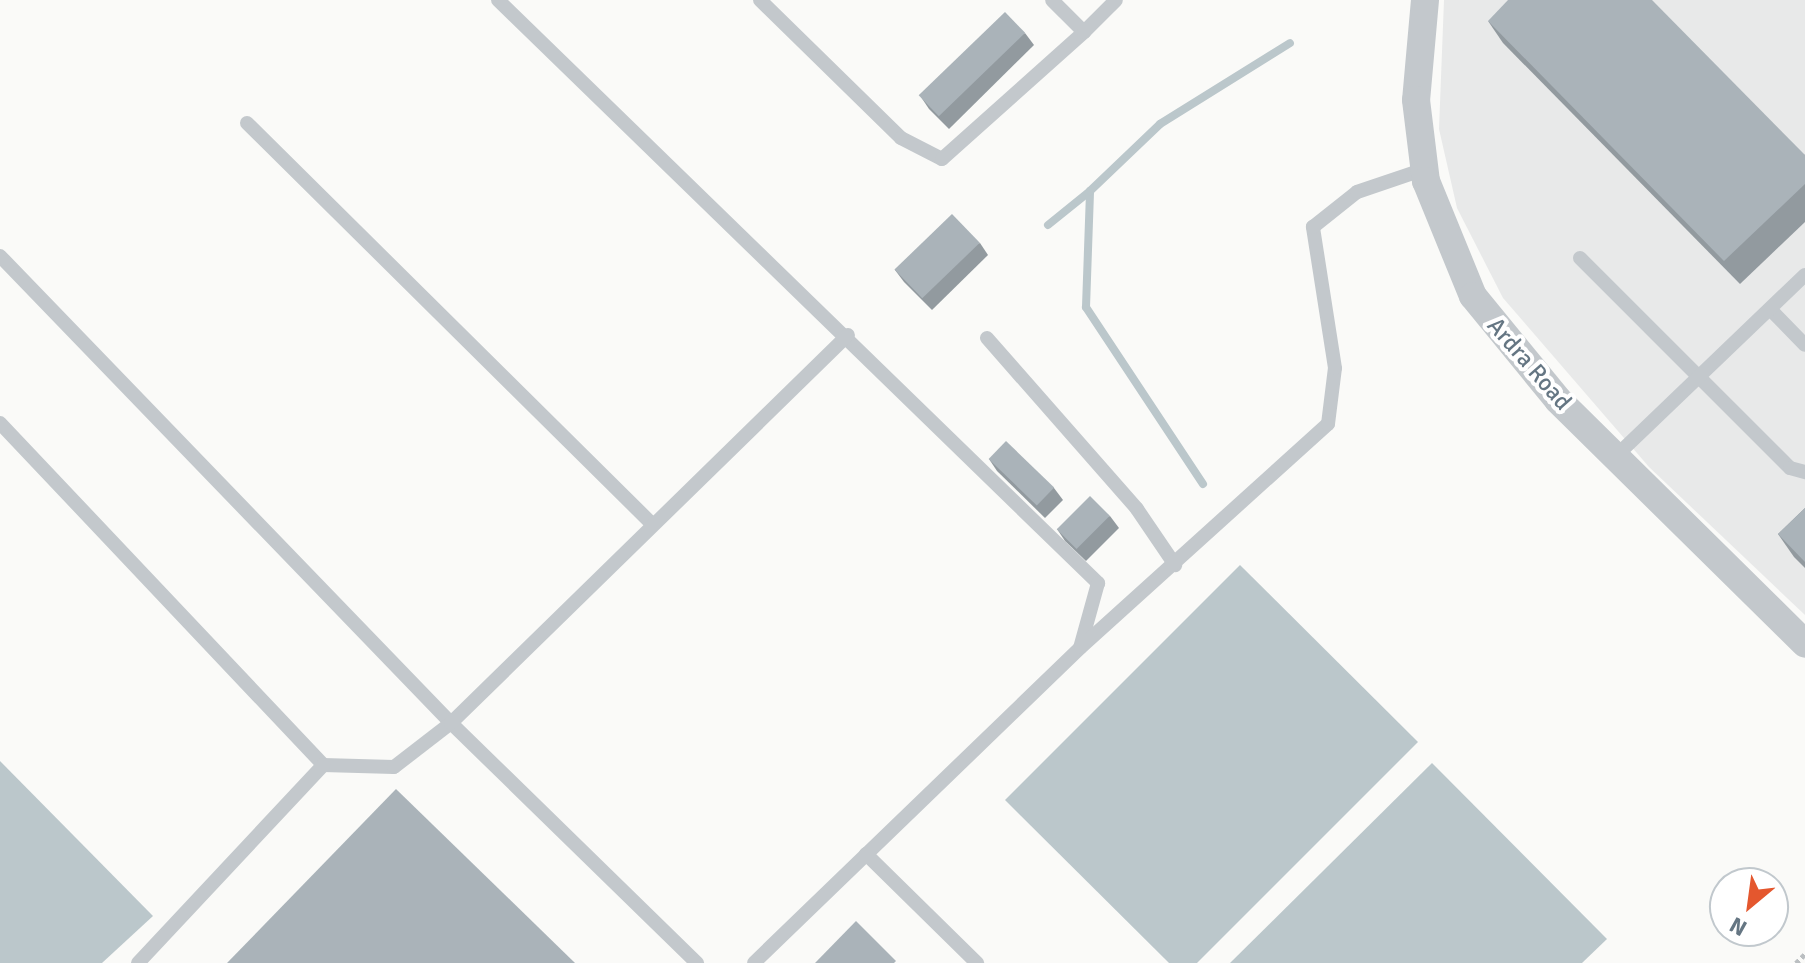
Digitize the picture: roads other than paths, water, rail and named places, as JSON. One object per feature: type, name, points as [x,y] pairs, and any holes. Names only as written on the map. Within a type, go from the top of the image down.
[{"type":"street","name":"Ardra Road","points":[[1422,11],[1416,100],[1425,169],[1473,296],[1507,346],[1805,644]]},
{"type":"lane","points":[[498,0],[848,335],[1098,583],[1080,648]]},
{"type":"lane","points":[[760,0],[901,138],[942,159],[1116,0]]},
{"type":"lane","points":[[1052,0],[1084,32]]},
{"type":"lane","points":[[247,123],[649,521]]},
{"type":"lane","points":[[754,963],[1080,648],[1328,424],[1335,368],[1313,227],[1357,192],[1425,169]]},
{"type":"lane","points":[[0,256],[451,723],[697,963]]},
{"type":"lane","points":[[1580,258],[1790,468],[1805,472]]},
{"type":"lane","points":[[1615,457],[1805,275]]},
{"type":"lane","points":[[1770,309],[1805,345]]},
{"type":"lane","points":[[0,423],[323,765],[394,767],[451,723],[649,521],[848,335]]},
{"type":"lane","points":[[987,338],[1137,509],[1175,565]]},
{"type":"lane","points":[[138,963],[323,765]]},
{"type":"lane","points":[[866,854],[977,963]]},
{"type":"waterway","points":[[1203,484],[1086,307],[1090,191],[1160,124],[1290,43]]},
{"type":"waterway","points":[[1048,225],[1090,191]]}]
